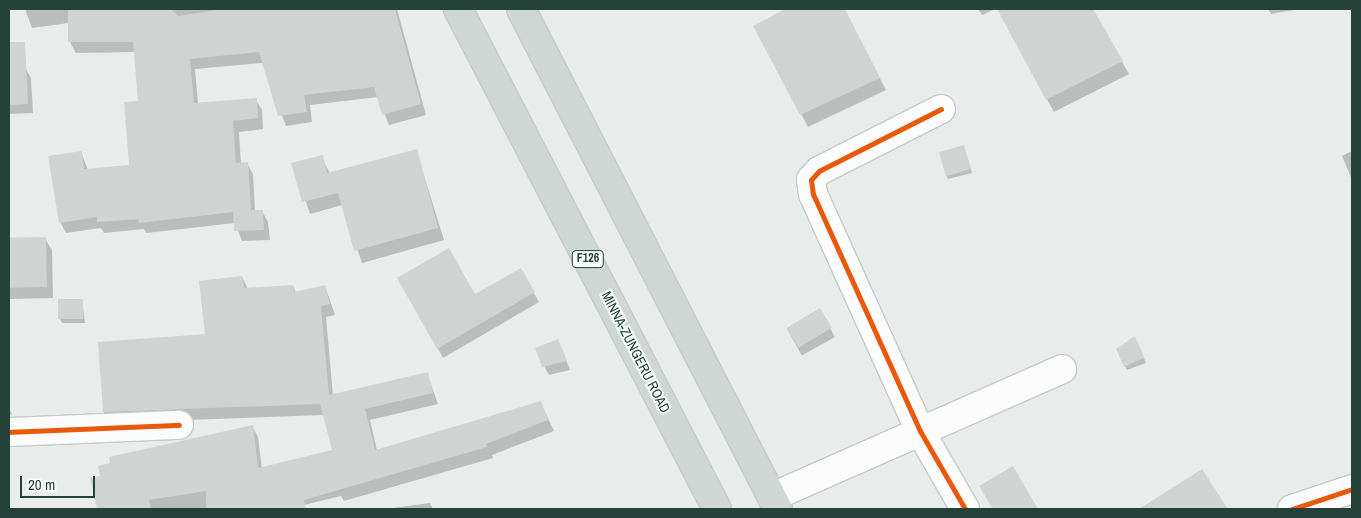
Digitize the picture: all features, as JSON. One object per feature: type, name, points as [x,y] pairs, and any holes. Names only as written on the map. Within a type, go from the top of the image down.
[{"type":"main road","name":"MINNA-ZUNGERU ROAD","points":[[458,9],[717,509]]},
{"type":"main road","points":[[521,9],[775,503]]},
{"type":"street","points":[[941,109],[819,171],[811,180],[813,194],[920,431],[965,509]]},
{"type":"street","points":[[775,503],[920,431],[1062,369]]},
{"type":"street","points":[[9,432],[179,425]]},
{"type":"street","points":[[1292,509],[1352,489]]},
{"type":"building","points":[[68,9],[171,9],[178,16],[222,9],[395,9],[421,104],[382,115],[374,87],[304,95],[307,112],[278,116],[259,52],[190,59],[194,103],[257,98],[258,118],[233,121],[236,163],[248,162],[251,210],[263,210],[264,230],[234,231],[233,212],[139,223],[139,219],[97,222],[97,217],[59,223],[48,156],[82,151],[84,169],[129,165],[124,102],[138,101],[133,42],[68,42]]},
{"type":"building","points":[[785,9],[845,9],[880,78],[800,115],[753,26]]},
{"type":"building","points":[[997,9],[1093,9],[1123,61],[1046,100]]},
{"type":"building","points":[[9,42],[25,42],[28,104],[9,105]]},
{"type":"building","points":[[964,145],[971,169],[946,176],[939,152]]},
{"type":"building","points":[[417,149],[438,228],[354,251],[338,193],[302,202],[291,163],[323,155],[327,173]]},
{"type":"building","points":[[46,237],[47,287],[10,288],[9,238]]},
{"type":"building","points":[[449,248],[475,294],[521,268],[535,292],[437,349],[397,278]]},
{"type":"building","points":[[242,276],[244,288],[293,285],[294,292],[325,285],[330,304],[321,306],[329,395],[428,372],[433,393],[365,409],[375,450],[541,401],[548,420],[486,444],[487,447],[304,500],[306,509],[206,509],[206,491],[149,500],[151,509],[97,509],[90,478],[100,476],[98,466],[110,463],[109,457],[253,425],[258,468],[332,450],[320,404],[103,412],[98,342],[205,334],[199,281]]},
{"type":"building","points":[[58,299],[83,299],[83,319],[58,319]]},
{"type":"building","points":[[820,308],[832,328],[798,348],[787,328]]},
{"type":"building","points":[[1135,336],[1144,358],[1124,367],[1116,349]]},
{"type":"building","points":[[558,339],[567,361],[542,367],[535,348]]},
{"type":"building","points":[[1013,466],[1038,509],[993,509],[979,486]]},
{"type":"building","points":[[1202,469],[1228,509],[1139,509]]},
{"type":"cycle path","points":[[941,109],[819,171],[811,180],[813,194],[920,431],[965,509]]},
{"type":"cycle path","points":[[9,432],[179,425]]},
{"type":"cycle path","points":[[1292,509],[1352,489]]}]
